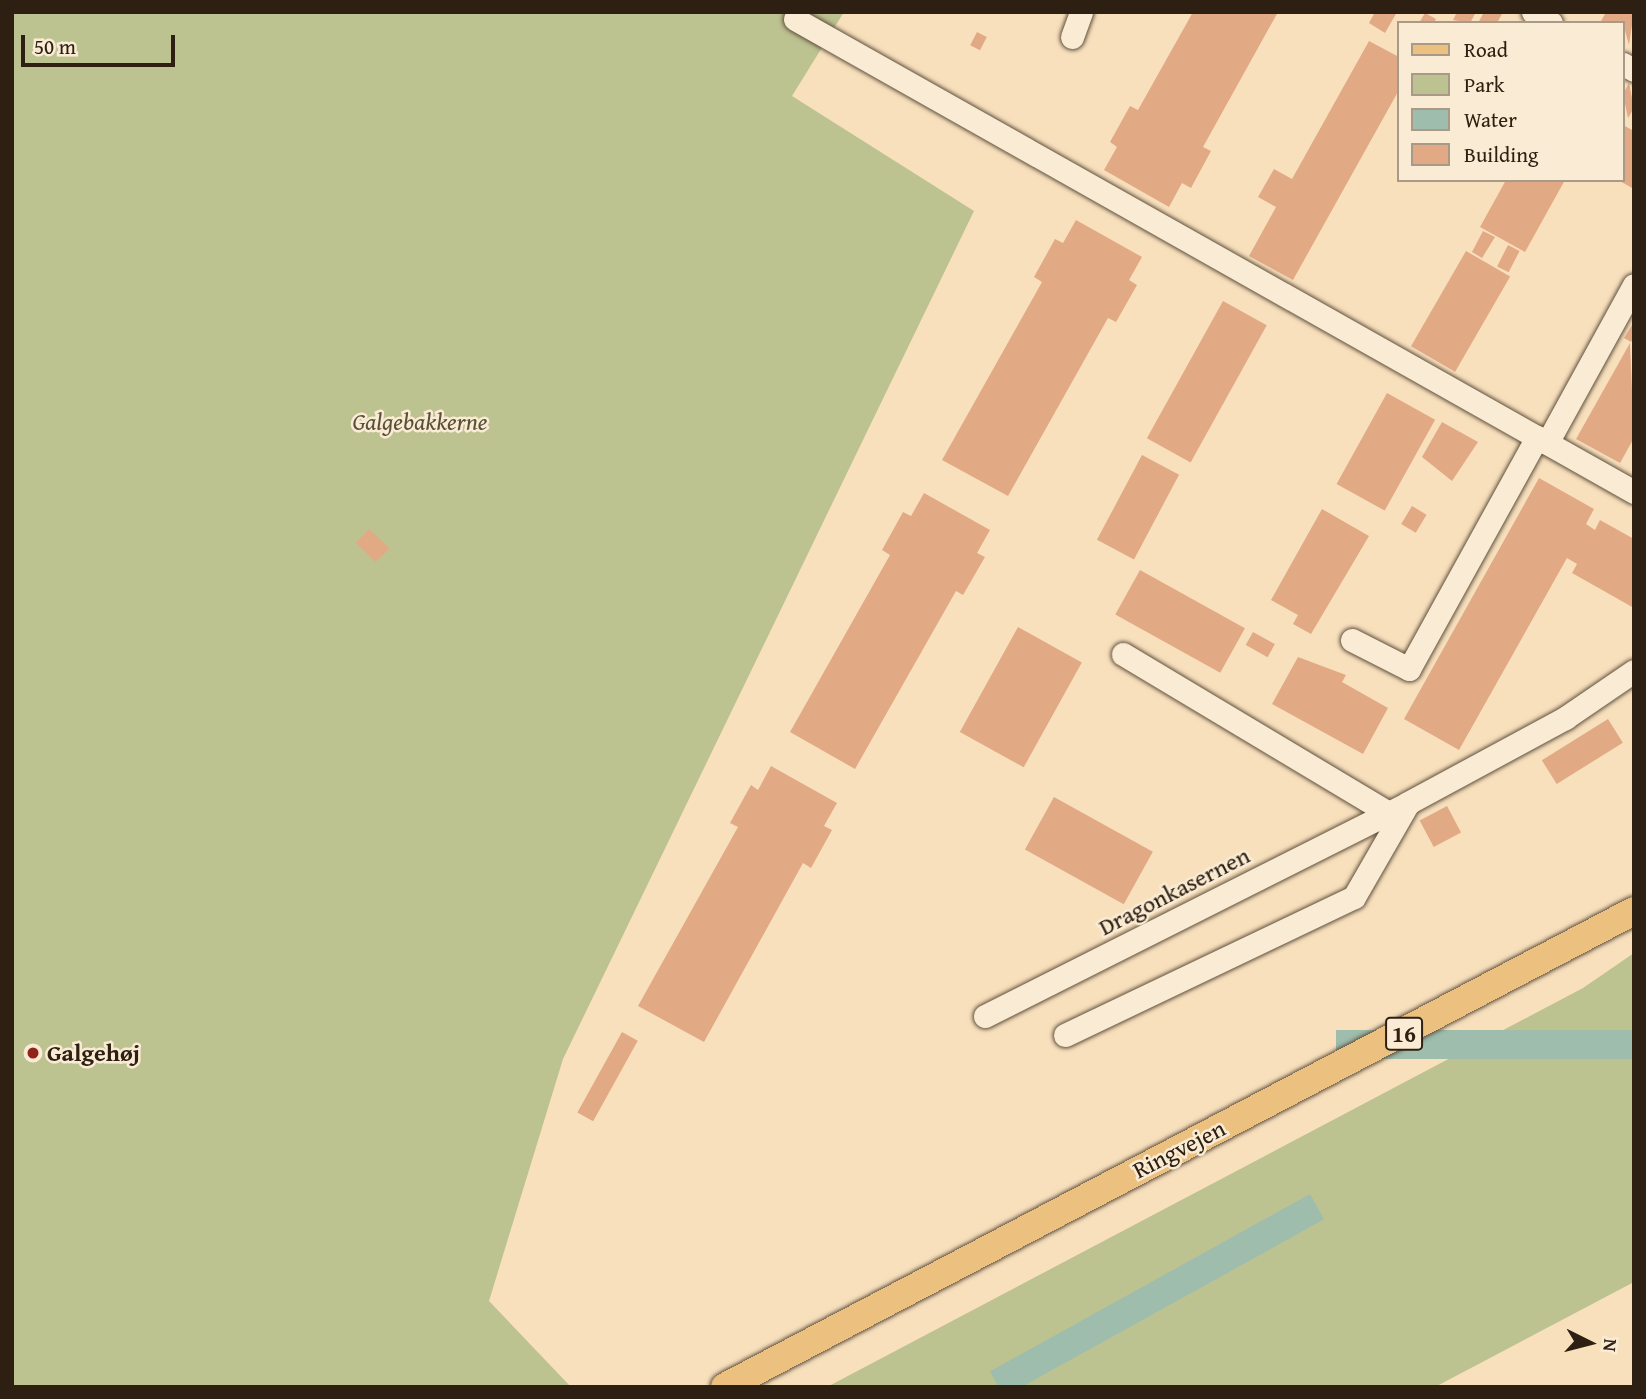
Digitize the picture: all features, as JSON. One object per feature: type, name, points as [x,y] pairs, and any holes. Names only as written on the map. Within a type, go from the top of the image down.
[{"type":"main road","name":"Ringvejen","points":[[724,1387],[1634,911]]},
{"type":"lane","points":[[1072,37],[1081,12]]},
{"type":"lane","points":[[795,19],[1634,492]]},
{"type":"lane","points":[[1352,640],[1409,669],[1634,285]]},
{"type":"lane","points":[[1065,1035],[1353,897],[1398,808],[1123,653]]},
{"type":"lane","name":"Dragonkasernen","points":[[985,1016],[1398,808],[1565,719],[1634,671]]},
{"type":"green space","name":"Galgebakkerne","points":[[12,12],[844,12],[792,96],[974,211],[563,1059],[489,1301],[571,1387],[12,1387]]},
{"type":"green space","points":[[1634,953],[1634,1282],[1435,1387],[827,1387],[1583,988]]},
{"type":"water","points":[[1336,1030],[1634,1030],[1634,1059],[1336,1059]]},
{"type":"water","points":[[1310,1194],[1324,1219],[1022,1387],[999,1387],[990,1371]]},
{"type":"building","points":[[1193,12],[1278,12],[1203,147],[1211,151],[1191,188],[1182,183],[1169,207],[1104,170],[1117,147],[1110,142],[1130,106],[1138,110]]},
{"type":"building","points":[[1375,12],[1397,12],[1385,33],[1369,23]]},
{"type":"building","points":[[1457,12],[1476,12],[1471,21],[1453,20]]},
{"type":"building","points":[[1484,12],[1503,12],[1498,21],[1479,21]]},
{"type":"building","points":[[1606,12],[1634,12],[1629,45],[1625,21],[1601,21]]},
{"type":"building","points":[[1425,13],[1436,19],[1435,21],[1420,21]]},
{"type":"building","points":[[977,32],[987,37],[980,50],[970,45]]},
{"type":"building","points":[[1369,41],[1398,56],[1398,92],[1293,280],[1249,256],[1276,207],[1258,197],[1274,169],[1292,179]]},
{"type":"building","points":[[1629,83],[1634,108],[1628,118],[1625,104],[1625,90]]},
{"type":"building","points":[[1625,126],[1634,131],[1634,189],[1622,182],[1625,182]]},
{"type":"building","points":[[1505,182],[1564,182],[1525,252],[1480,227]]},
{"type":"building","points":[[1076,220],[1142,257],[1129,280],[1137,285],[1116,322],[1108,318],[1008,496],[942,460],[1042,282],[1034,277],[1055,239],[1063,243]]},
{"type":"building","points":[[1483,231],[1495,237],[1482,258],[1472,252]]},
{"type":"building","points":[[1508,245],[1520,251],[1509,272],[1497,266]]},
{"type":"building","points":[[1466,251],[1510,276],[1455,372],[1411,346]]},
{"type":"building","points":[[1223,301],[1267,325],[1191,463],[1147,438]]},
{"type":"building","points":[[1634,322],[1634,336],[1631,342],[1624,338]]},
{"type":"building","points":[[1630,343],[1634,438],[1620,463],[1576,439]]},
{"type":"building","points":[[1387,393],[1435,420],[1385,511],[1337,484]]},
{"type":"building","points":[[1442,422],[1478,442],[1452,481],[1422,457]]},
{"type":"building","points":[[1142,455],[1179,475],[1134,559],[1097,540]]},
{"type":"building","points":[[1539,478],[1594,509],[1586,524],[1595,530],[1600,520],[1634,539],[1634,608],[1572,573],[1577,564],[1567,558],[1459,750],[1404,719]]},
{"type":"building","points":[[924,493],[990,530],[977,553],[985,557],[963,595],[956,591],[855,769],[790,732],[890,555],[882,550],[903,512],[911,516]]},
{"type":"building","points":[[1412,506],[1427,515],[1416,533],[1401,524]]},
{"type":"building","points":[[1322,509],[1369,536],[1311,634],[1293,624],[1298,615],[1271,600]]},
{"type":"building","points":[[369,529],[389,548],[376,562],[356,543]]},
{"type":"building","points":[[1140,570],[1245,628],[1220,673],[1115,615]]},
{"type":"building","points":[[1018,627],[1082,662],[1024,767],[960,732]]},
{"type":"building","points":[[1253,632],[1275,644],[1268,657],[1246,645]]},
{"type":"building","points":[[1298,657],[1346,675],[1342,682],[1388,708],[1363,754],[1272,704]]},
{"type":"building","points":[[1608,719],[1623,743],[1557,784],[1542,760]]},
{"type":"building","points":[[771,766],[837,803],[824,826],[832,830],[811,868],[803,863],[704,1042],[638,1006],[738,827],[730,823],[751,785],[758,790]]},
{"type":"building","points":[[1054,797],[1153,852],[1124,904],[1025,849]]},
{"type":"building","points":[[1447,806],[1461,832],[1434,847],[1420,821]]},
{"type":"building","points":[[622,1032],[638,1041],[593,1121],[577,1112]]},
{"type":"place","name":"Galgehøj","points":[[33,1053]]}]
